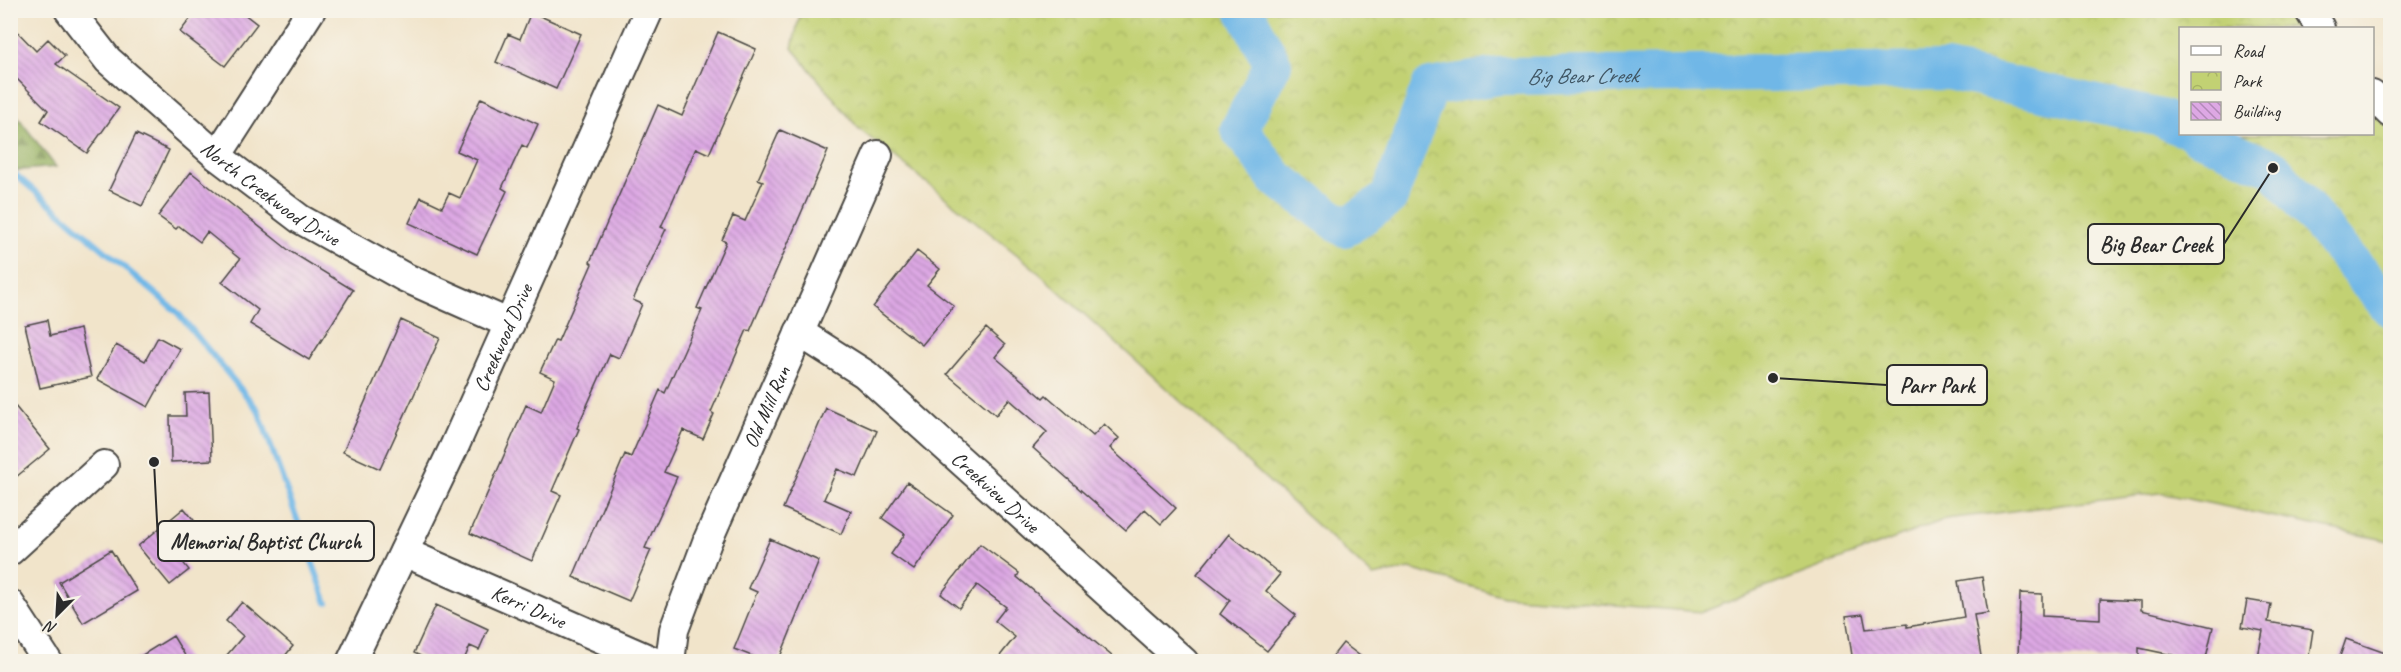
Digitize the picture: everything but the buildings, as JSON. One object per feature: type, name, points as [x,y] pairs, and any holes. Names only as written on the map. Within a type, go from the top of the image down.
[{"type":"street","name":"North Creekwood Drive","points":[[69,10],[108,60],[217,156],[300,219],[404,277],[510,324]]},
{"type":"street","points":[[217,156],[311,10]]},
{"type":"street","name":"Creekwood Drive","points":[[351,662],[510,324],[649,10]]},
{"type":"street","points":[[2310,10],[2319,27]]},
{"type":"street","points":[[2374,96],[2391,113]]},
{"type":"street","name":"Old Mill Run","points":[[670,662],[675,630],[707,543],[878,155]]},
{"type":"street","name":"Creekview Drive","points":[[799,332],[865,374],[1184,662]]},
{"type":"street","points":[[10,551],[104,465]]},
{"type":"street","name":"Kerri Drive","points":[[404,552],[655,662]]},
{"type":"street","points":[[14,621],[48,662]]},
{"type":"green space","points":[[801,10],[2282,11],[2297,27],[2179,27],[2179,135],[2374,135],[2374,110],[2390,128],[2390,541],[2160,493],[1946,519],[1702,612],[1504,596],[1410,569],[1373,576],[1029,264],[859,129],[792,48]]},
{"type":"green space","points":[[11,108],[56,167],[11,171]]},
{"type":"waterway","name":"Big Bear Creek","points":[[1244,10],[1273,64],[1239,129],[1276,178],[1345,228],[1389,198],[1430,87],[1499,76],[1947,71],[2161,118],[2179,127]]},
{"type":"waterway","name":"Big Bear Creek","points":[[2197,135],[2273,168],[2390,308]]},
{"type":"waterway","points":[[10,170],[177,312],[258,410],[327,603]]},
{"type":"place","name":"Big Bear Creek","points":[[2273,168]]},
{"type":"place","name":"Parr Park","points":[[1773,378]]},
{"type":"place","name":"Memorial Baptist Church","points":[[154,462]]}]
